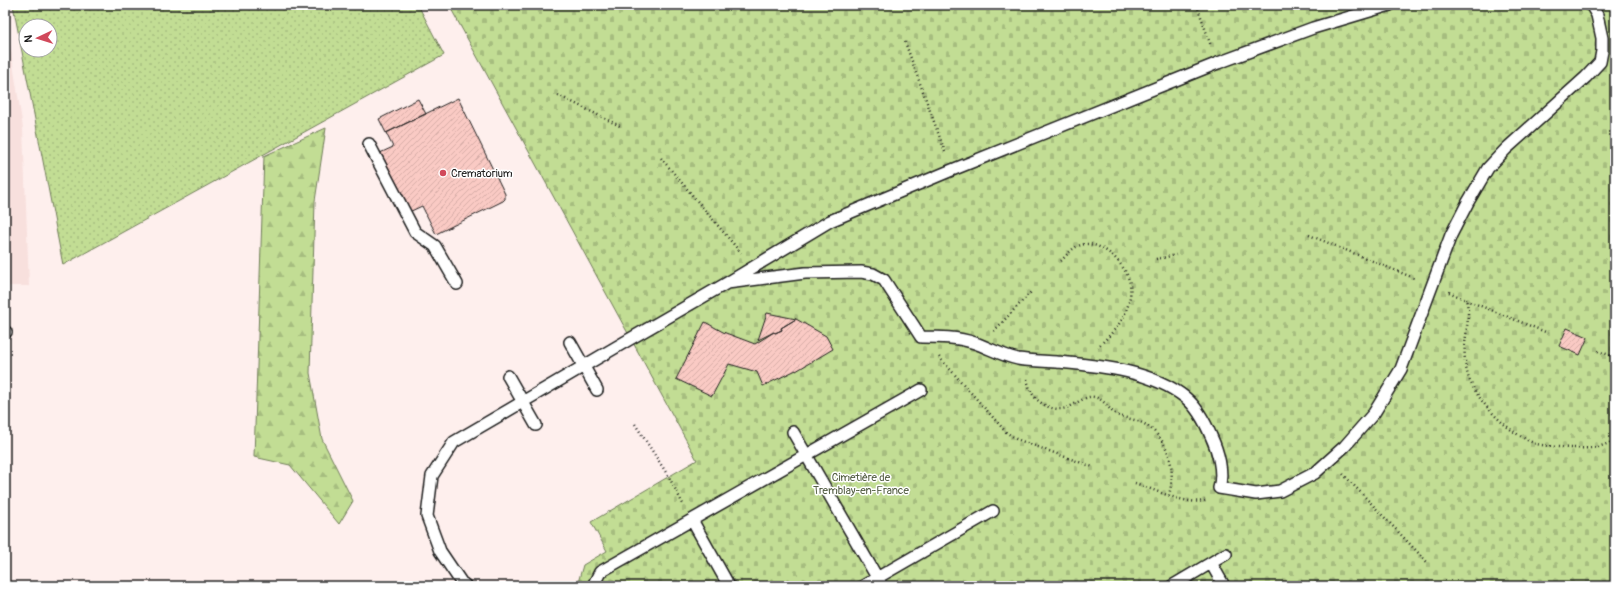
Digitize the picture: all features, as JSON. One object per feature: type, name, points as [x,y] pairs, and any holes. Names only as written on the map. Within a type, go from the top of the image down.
[{"type":"lane","points":[[466,586],[461,582],[440,551],[426,516],[432,476],[454,442],[727,283],[830,221],[952,170],[1218,63],[1313,28],[1390,5]]},
{"type":"lane","points":[[727,283],[805,273],[860,272],[873,274],[884,280],[921,337],[956,338],[1017,359],[1081,364],[1129,372],[1162,383],[1187,398],[1202,416],[1215,445],[1222,481],[1219,488],[1256,494],[1280,491],[1315,473],[1345,446],[1374,413],[1401,369],[1451,235],[1488,168],[1506,149],[1586,77],[1600,62],[1602,38],[1597,15],[1591,5]]},
{"type":"lane","points":[[369,144],[415,232],[435,246],[457,284]]},
{"type":"lane","points":[[570,342],[597,390]]},
{"type":"lane","points":[[508,376],[536,425]]},
{"type":"lane","points":[[593,586],[600,572],[921,390]]},
{"type":"lane","points":[[793,432],[880,582]]},
{"type":"lane","points":[[863,586],[880,582],[993,511]]},
{"type":"lane","points":[[692,520],[729,586]]},
{"type":"lane","points":[[1172,586],[1226,554]]},
{"type":"lane","points":[[1211,563],[1224,586]]},
{"type":"path","points":[[1197,5],[1218,63]]},
{"type":"path","points":[[906,42],[952,170]]},
{"type":"path","points":[[558,95],[620,126]]},
{"type":"path","points":[[661,158],[753,267]]},
{"type":"path","points":[[1309,235],[1548,333]]},
{"type":"path","points":[[1061,261],[1077,246],[1086,244],[1096,245],[1106,249],[1125,271],[1129,281],[1130,297],[1126,312],[1118,326],[1081,364]]},
{"type":"path","points":[[1156,259],[1176,255]]},
{"type":"path","points":[[980,345],[1031,292]]},
{"type":"path","points":[[1466,300],[1469,310],[1465,352],[1467,372],[1472,387],[1486,408],[1523,437],[1537,444],[1572,448],[1596,447],[1615,441]]},
{"type":"path","points":[[921,337],[1006,432],[1016,439],[1093,467]]},
{"type":"path","points":[[1598,351],[1615,357]]},
{"type":"path","points":[[1024,359],[1031,391],[1037,399],[1048,407],[1058,410],[1066,408],[1089,397],[1094,397],[1106,403],[1116,415],[1135,420],[1154,432],[1167,450],[1171,461],[1172,484],[1169,495]]},
{"type":"path","points":[[635,424],[669,477],[692,520]]},
{"type":"path","points":[[1330,460],[1426,562]]},
{"type":"path","points":[[1135,483],[1184,501],[1203,502],[1211,499],[1219,488]]},
{"type":"shaded area","points":[[5,13],[23,128],[29,286],[5,286]]},
{"type":"green space","points":[[13,5],[418,5],[444,55],[63,265],[23,58],[58,58],[58,18],[18,18],[18,31]]},
{"type":"green space","name":"Cimetière de Tremblay-en-France","points":[[449,5],[1615,5],[1615,586],[577,586],[583,565],[607,551],[591,522],[697,460]]},
{"type":"green space","points":[[326,128],[315,201],[310,373],[322,439],[353,501],[339,524],[290,465],[254,457],[264,156]]},
{"type":"building","name":"Crematorium","points":[[458,98],[505,194],[505,199],[436,234],[422,206],[409,212],[380,153],[393,147],[386,133]]},
{"type":"building","points":[[418,99],[426,114],[386,133],[379,119]]},
{"type":"building","points":[[767,313],[796,319],[781,328],[782,330],[775,333],[774,332],[758,340]]},
{"type":"building","points":[[796,319],[826,336],[833,349],[796,371],[763,386],[757,372],[729,364],[712,396],[676,379],[705,322],[723,332],[755,344],[774,332],[775,333],[782,330],[781,328]]},
{"type":"building","points":[[1567,328],[1588,337],[1580,355],[1559,346]]},
{"type":"place","name":"Crematorium","points":[[443,173]]}]
